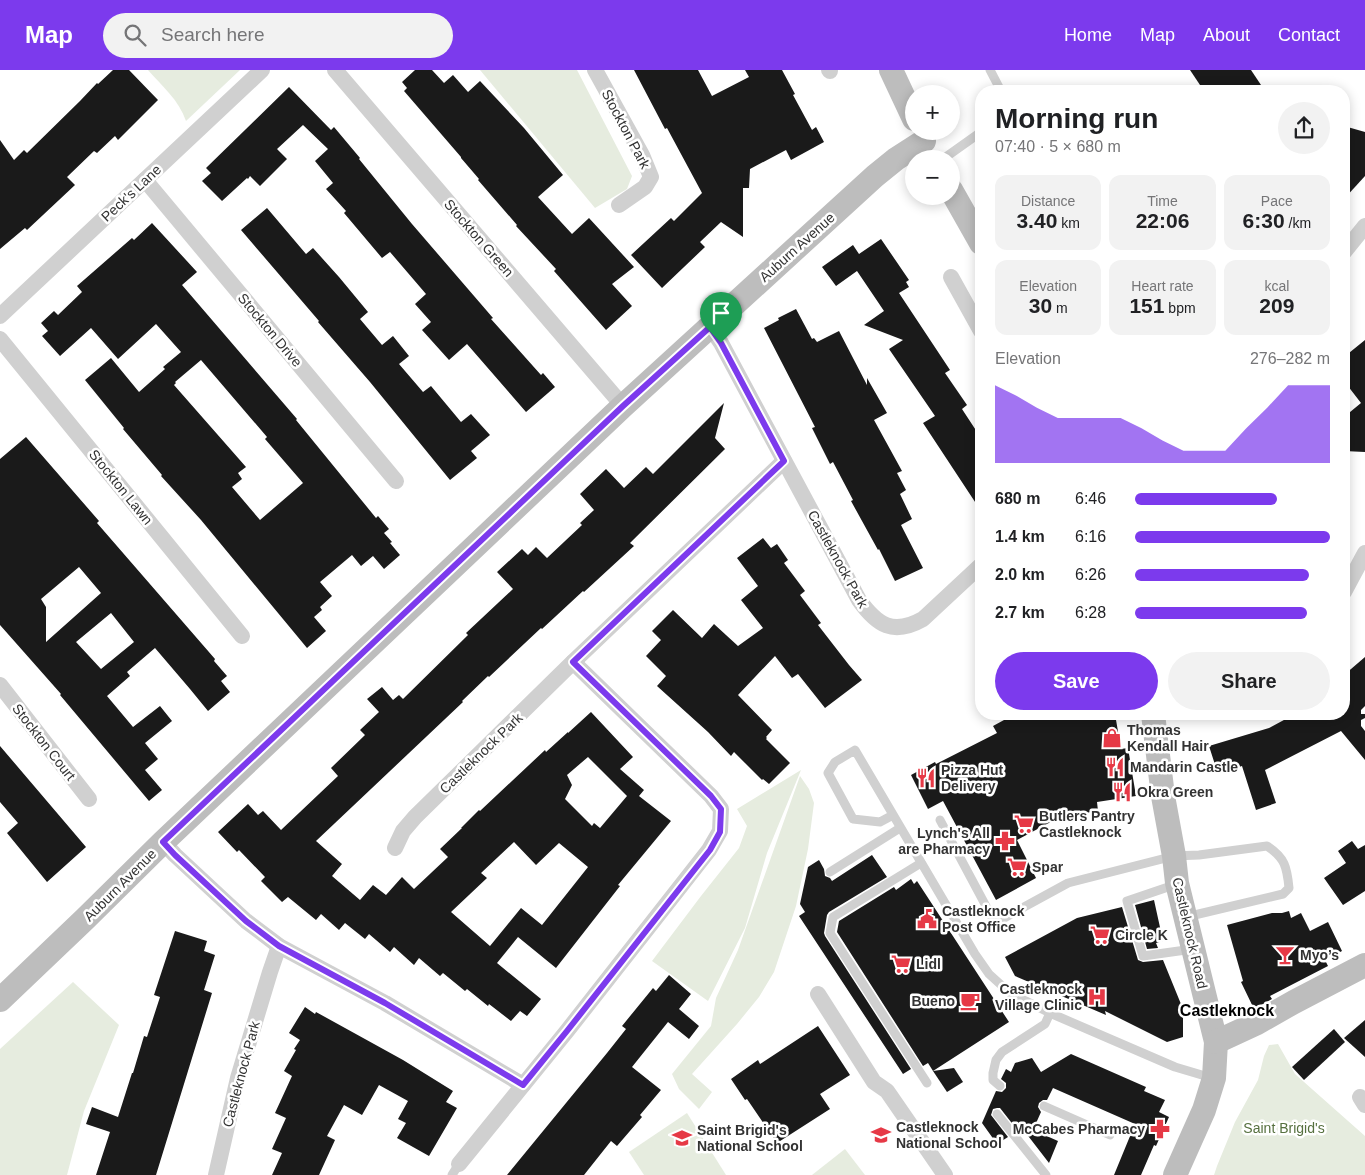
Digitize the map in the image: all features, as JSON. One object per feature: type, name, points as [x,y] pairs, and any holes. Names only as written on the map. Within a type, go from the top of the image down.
[{"type":"street","name":"Peck's Lane","points":[[0,316],[262,70]]},
{"type":"street","name":"Stockton Green","points":[[335,70],[623,406]]},
{"type":"street","name":"Stockton Park","points":[[595,70],[642,155],[650,177],[645,187],[619,205]]},
{"type":"street","points":[[891,70],[905,100]]},
{"type":"street","name":"Auburn Avenue","points":[[0,1000],[163,842],[623,406],[875,176],[896,159],[926,144]]},
{"type":"street","name":"Stockton Drive","points":[[145,180],[396,481]]},
{"type":"street","points":[[959,205],[975,232]]},
{"type":"street","points":[[1350,245],[1365,226]]},
{"type":"street","points":[[951,277],[975,320]]},
{"type":"street","name":"Castleknock Park","points":[[710,327],[721,343],[859,600],[869,614],[882,625],[902,627],[912,625],[923,619],[975,571]]},
{"type":"street","name":"Stockton Lawn","points":[[0,339],[242,636]]},
{"type":"street","name":"Castleknock Park","points":[[395,848],[403,831],[415,817],[573,662],[784,461]]},
{"type":"street","points":[[1350,581],[1365,554]]},
{"type":"street","points":[[455,1170],[710,850],[720,832],[721,809],[711,796],[573,662]]},
{"type":"street","name":"Stockton Court","points":[[0,685],[89,799]]},
{"type":"street","name":"Castleknock Road","points":[[1154,720],[1163,796],[1177,883],[1216,1042],[1214,1078],[1204,1110],[1175,1175]]},
{"type":"street","points":[[163,842],[239,915],[279,946],[385,1003],[523,1085]]},
{"type":"street","name":"Castleknock Park","points":[[216,1175],[238,1078],[279,946]]},
{"type":"street","points":[[1216,1042],[1257,1024],[1294,1002],[1365,965]]},
{"type":"street","points":[[818,994],[874,1082],[887,1091],[945,1175]]},
{"type":"lane","points":[[990,70],[998,85]]},
{"type":"lane","points":[[956,150],[975,136]]},
{"type":"lane","points":[[893,815],[880,822],[853,819],[828,774],[835,762],[855,750],[975,954],[989,974],[1010,994],[1175,1067],[1214,1078]]},
{"type":"lane","points":[[940,820],[995,922],[1068,883],[1174,856],[1199,855],[1268,846],[1279,854],[1288,872],[1289,888],[1283,894],[1186,917]]},
{"type":"lane","points":[[830,872],[900,828]]},
{"type":"lane","points":[[921,863],[833,916],[830,933],[927,1082]]},
{"type":"lane","points":[[1177,883],[1127,901],[1143,956],[1194,949]]},
{"type":"lane","points":[[1000,1086],[993,1080],[992,1073],[996,1060],[1002,1052],[1044,1024],[1050,1013]]},
{"type":"lane","points":[[1044,1106],[1110,1135]]},
{"type":"lane","points":[[997,1114],[1046,1175]]},
{"type":"green space","points":[[148,70],[240,70],[186,121],[175,100]]},
{"type":"green space","points":[[480,70],[577,70],[632,176],[627,189],[595,208]]},
{"type":"green space","points":[[801,770],[767,853],[745,928],[708,1001],[652,961],[739,848],[747,826],[737,809]]},
{"type":"green space","points":[[800,776],[809,789],[814,803],[808,849],[796,906],[774,972],[759,997],[692,1074],[712,1092],[699,1109],[679,1089],[672,1074],[711,1026],[716,998],[738,950]]},
{"type":"green space","points":[[73,982],[119,1025],[84,1111],[67,1175],[0,1175],[0,1049]]},
{"type":"green space","name":"Saint Brigid's","points":[[1278,1044],[1295,1074],[1365,1136],[1365,1175],[1214,1175],[1235,1122],[1258,1080],[1269,1045]]},
{"type":"green space","points":[[687,1113],[726,1175],[644,1175],[629,1152]]},
{"type":"green space","points":[[845,1149],[865,1175],[812,1175]]},
{"type":"building","points":[[113,70],[129,70],[158,100],[118,140],[115,136],[97,153],[94,151],[67,177],[75,185],[27,230],[25,228],[0,249],[0,140],[14,160],[24,150],[27,153],[97,83]]},
{"type":"building","points":[[415,70],[432,70],[444,83],[453,75],[468,92],[480,81],[524,128],[563,175],[538,197],[572,234],[589,218],[634,267],[612,284],[632,306],[606,330],[554,271],[556,269],[516,226],[461,157],[404,91],[407,88],[402,82]]},
{"type":"building","points":[[634,70],[698,70],[712,96],[749,77],[745,70],[782,70],[812,130],[816,127],[824,142],[791,160],[786,150],[750,169],[749,188],[743,188],[743,237],[721,222],[700,242],[705,247],[662,288],[631,255],[671,218],[674,221],[702,193]]},
{"type":"building","points":[[1190,70],[1251,70],[1261,85],[1200,85]]},
{"type":"building","points":[[289,87],[331,130],[334,127],[412,224],[493,318],[491,319],[541,375],[543,373],[555,387],[526,412],[467,344],[449,360],[422,330],[431,322],[415,304],[426,294],[390,252],[382,258],[344,213],[346,211],[326,189],[333,183],[315,161],[328,149],[303,125],[277,149],[287,159],[260,186],[250,176],[222,201],[202,181],[211,173],[206,168]]},
{"type":"building","points":[[1350,128],[1365,132],[1365,176],[1350,192]]},
{"type":"building","points":[[267,208],[306,254],[313,248],[339,277],[368,312],[360,319],[382,345],[393,336],[409,356],[399,364],[423,392],[431,386],[461,422],[471,414],[490,435],[471,451],[477,458],[450,480],[241,230]]},
{"type":"building","points":[[152,223],[197,272],[182,285],[297,419],[376,518],[378,516],[389,529],[384,533],[400,555],[384,569],[373,556],[361,566],[352,555],[320,582],[332,596],[320,607],[322,610],[314,617],[326,631],[307,648],[201,520],[161,476],[85,380],[111,358],[139,392],[165,369],[163,367],[181,352],[156,324],[118,359],[91,328],[60,356],[42,336],[48,331],[41,323],[54,311],[58,315],[82,292],[77,286],[132,238],[134,240]],"holes":[[[201,360],[267,437],[265,439],[303,483],[260,520],[232,487],[242,479],[238,473],[246,467],[174,385],[175,382]]]},
{"type":"building","points":[[881,239],[909,280],[906,282],[909,287],[899,293],[950,370],[945,373],[967,405],[962,409],[975,429],[975,502],[923,423],[935,416],[889,349],[903,340],[864,325],[884,311],[857,271],[836,286],[822,267],[853,245],[859,254]]},
{"type":"building","points":[[796,309],[812,339],[814,338],[817,342],[839,331],[867,385],[867,378],[887,413],[874,420],[902,471],[897,473],[906,490],[900,494],[912,519],[901,525],[923,568],[895,581],[851,501],[853,500],[833,462],[830,464],[812,428],[815,427],[764,328]]},
{"type":"building","points":[[1365,340],[1365,452],[1350,451],[1350,412],[1361,403],[1350,389],[1350,352]]},
{"type":"building","points":[[724,403],[715,438],[725,449],[630,543],[634,546],[488,676],[316,841],[342,864],[332,876],[360,900],[373,885],[386,895],[402,877],[414,889],[448,857],[440,849],[479,810],[545,750],[546,752],[591,712],[633,757],[620,769],[644,790],[639,796],[671,821],[618,885],[620,886],[556,968],[518,937],[497,963],[541,999],[527,1016],[520,1011],[511,1021],[467,989],[465,991],[443,973],[440,976],[419,958],[414,965],[394,947],[390,952],[369,934],[365,939],[345,923],[339,930],[321,914],[316,920],[288,897],[282,902],[261,881],[265,877],[239,850],[237,852],[218,832],[248,804],[258,815],[263,811],[281,830],[338,776],[331,768],[365,735],[360,730],[379,712],[367,699],[382,687],[393,700],[399,695],[403,699],[468,635],[466,633],[513,589],[497,572],[522,549],[528,555],[536,547],[547,558],[582,525],[580,523],[594,510],[580,494],[606,469],[624,488],[646,467],[653,474]],"holes":[[[588,757],[627,796],[600,828],[594,823],[592,826],[565,799],[572,785],[567,775]],[[514,842],[536,865],[559,843],[588,867],[542,925],[521,908],[490,946],[451,912],[487,878],[481,873]]]},
{"type":"building","points":[[26,437],[99,521],[97,523],[215,659],[214,661],[227,676],[221,681],[230,692],[208,711],[155,648],[127,672],[130,676],[107,696],[133,727],[160,706],[172,721],[145,743],[158,759],[145,770],[162,790],[149,801],[61,694],[0,625],[0,459]],"holes":[[[79,567],[101,593],[46,642],[46,607],[41,599]],[[111,613],[134,642],[101,669],[76,642]]]},
{"type":"building","points":[[763,538],[771,548],[777,544],[788,560],[784,563],[805,591],[800,595],[821,623],[818,625],[862,680],[825,708],[798,674],[792,678],[775,656],[738,695],[772,730],[766,739],[790,763],[769,784],[762,780],[734,752],[731,756],[708,732],[657,686],[666,676],[646,656],[661,640],[652,631],[673,610],[702,638],[714,624],[738,646],[763,628],[741,600],[758,586],[737,558]]},
{"type":"building","points":[[1365,657],[1365,706],[1361,710],[1361,714],[1365,714],[1365,718],[1361,720],[1361,726],[1365,731],[1365,760],[1341,731],[1265,770],[1276,803],[1256,810],[1242,766],[1218,774],[1209,746],[1269,728],[1284,720],[1350,720],[1350,670]]},
{"type":"building","points":[[1004,720],[1116,720],[1121,749],[1128,748],[1136,796],[1097,802],[1098,811],[1060,817],[1017,840],[1036,878],[996,900],[943,801],[928,809],[911,775],[997,733],[993,726]]},
{"type":"building","points":[[0,746],[86,847],[47,882],[7,833],[18,823],[0,802]]},
{"type":"building","points":[[1352,841],[1358,849],[1365,845],[1365,891],[1343,905],[1324,878],[1346,863],[1338,851]]},
{"type":"building","points":[[872,855],[887,877],[829,912],[824,933],[911,1069],[903,1074],[799,916],[805,912],[800,904],[808,867],[819,860],[824,869],[825,876],[832,881]]},
{"type":"building","name":"Lidl","points":[[911,879],[914,884],[917,881],[1009,1022],[933,1071],[928,1063],[923,1066],[837,932],[839,921],[894,887],[896,890]]},
{"type":"building","points":[[1154,900],[1163,941],[1156,943],[1158,948],[1147,949],[1135,905]]},
{"type":"building","points":[[1122,907],[1138,960],[1143,962],[1163,960],[1183,1009],[1183,1037],[1167,1042],[1105,1011],[1106,1015],[1015,976],[1005,957],[1077,918]]},
{"type":"building","name":"Myo’s","points":[[1289,911],[1291,918],[1301,913],[1310,931],[1328,922],[1342,951],[1325,960],[1328,966],[1270,996],[1272,999],[1254,1009],[1241,982],[1243,981],[1227,925],[1272,913]]},
{"type":"building","points":[[175,931],[207,941],[204,951],[215,955],[204,990],[212,993],[156,1175],[96,1175],[110,1132],[86,1124],[92,1107],[118,1117],[144,1036],[147,1037],[160,997],[154,995]]},
{"type":"building","points":[[669,975],[691,994],[679,1009],[699,1026],[689,1039],[668,1022],[632,1067],[661,1090],[640,1115],[642,1117],[617,1146],[611,1141],[584,1175],[507,1175],[626,1029],[622,1026],[653,988],[656,991]]},
{"type":"building","points":[[305,1007],[403,1060],[453,1091],[446,1102],[457,1108],[429,1156],[397,1138],[406,1123],[398,1119],[408,1101],[379,1085],[362,1115],[344,1105],[327,1136],[335,1140],[319,1175],[272,1175],[282,1153],[272,1149],[286,1118],[275,1113],[292,1076],[284,1071],[300,1040],[289,1033]]},
{"type":"building","points":[[1365,1020],[1365,1057],[1344,1038]]},
{"type":"building","points":[[818,1026],[850,1075],[820,1094],[830,1109],[777,1143],[731,1079],[758,1060],[760,1064]]},
{"type":"building","points":[[1334,1029],[1345,1042],[1304,1080],[1292,1067]]},
{"type":"building","points":[[1071,1054],[1146,1087],[1144,1091],[1165,1100],[1159,1112],[1169,1117],[1141,1175],[1114,1175],[1135,1124],[1053,1088],[1047,1100],[1039,1103],[1038,1107],[1041,1112],[1033,1130],[1058,1141],[1049,1163],[1022,1128],[1018,1131],[1000,1108],[993,1109],[991,1115],[1008,1137],[997,1144],[982,1123],[996,1091],[1002,1092],[1006,1088],[1006,1083],[1001,1079],[1006,1069],[1011,1072],[1015,1063],[1032,1058],[1041,1072]]},
{"type":"building","points":[[954,1068],[963,1082],[947,1092],[933,1071]]},
{"type":"place","name":"Thomas Kendall Hair","points":[[1112,738]]},
{"type":"place","name":"Mandarin Castle","points":[[1115,767]]},
{"type":"place","name":"Pizza Hut Delivery","points":[[926,778]]},
{"type":"place","name":"Okra Green","points":[[1122,792]]},
{"type":"place","name":"Butlers Pantry Castleknock","points":[[1024,824]]},
{"type":"place","name":"Lynch's All are Pharmacy","points":[[1005,841]]},
{"type":"place","name":"Spar","points":[[1017,867]]},
{"type":"place","name":"Castleknock Post Office","points":[[927,919]]},
{"type":"place","name":"Circle K","points":[[1100,935]]},
{"type":"place","name":"Myo’s","points":[[1285,955]]},
{"type":"place","name":"Lidl","points":[[901,964]]},
{"type":"place","name":"Castleknock Village Clinic","points":[[1097,997]]},
{"type":"place","name":"Bueno","points":[[970,1001]]},
{"type":"place","name":"McCabes Pharmacy","points":[[1160,1129]]},
{"type":"place","name":"Castleknock National School","points":[[881,1135]]},
{"type":"place","name":"Saint Brigid's National School","points":[[682,1138]]},
{"type":"district","name":"Castleknock","points":[[1227,1010]]},
{"type":"route","points":[[710,327],[721,343],[784,461],[573,662],[711,796],[721,809],[720,832],[710,850],[523,1085],[385,1003],[279,946],[246,921],[163,842],[623,406],[710,327]]}]
